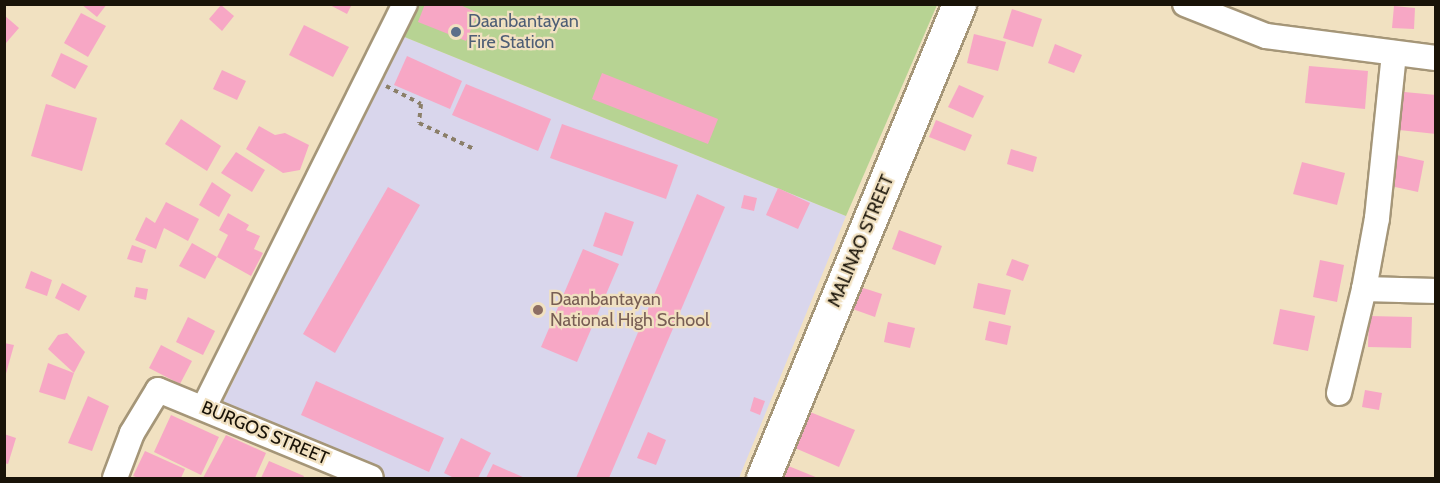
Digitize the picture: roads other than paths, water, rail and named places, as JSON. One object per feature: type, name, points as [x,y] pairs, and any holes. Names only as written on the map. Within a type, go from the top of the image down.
[{"type":"main road","name":"MALINAO STREET","points":[[763,478],[959,4]]},
{"type":"street","points":[[204,407],[405,4]]},
{"type":"street","points":[[1185,4],[1266,36],[1436,58]]},
{"type":"street","points":[[1339,393],[1364,289],[1377,218],[1394,53]]},
{"type":"street","points":[[1364,289],[1436,291]]},
{"type":"street","name":"BURGOS STREET","points":[[114,478],[132,433],[158,390],[204,407],[371,478]]},
{"type":"place","name":"Daanbantayan Fire Station","points":[[456,32]]},
{"type":"place","name":"Daanbantayan National High School","points":[[538,310]]}]
